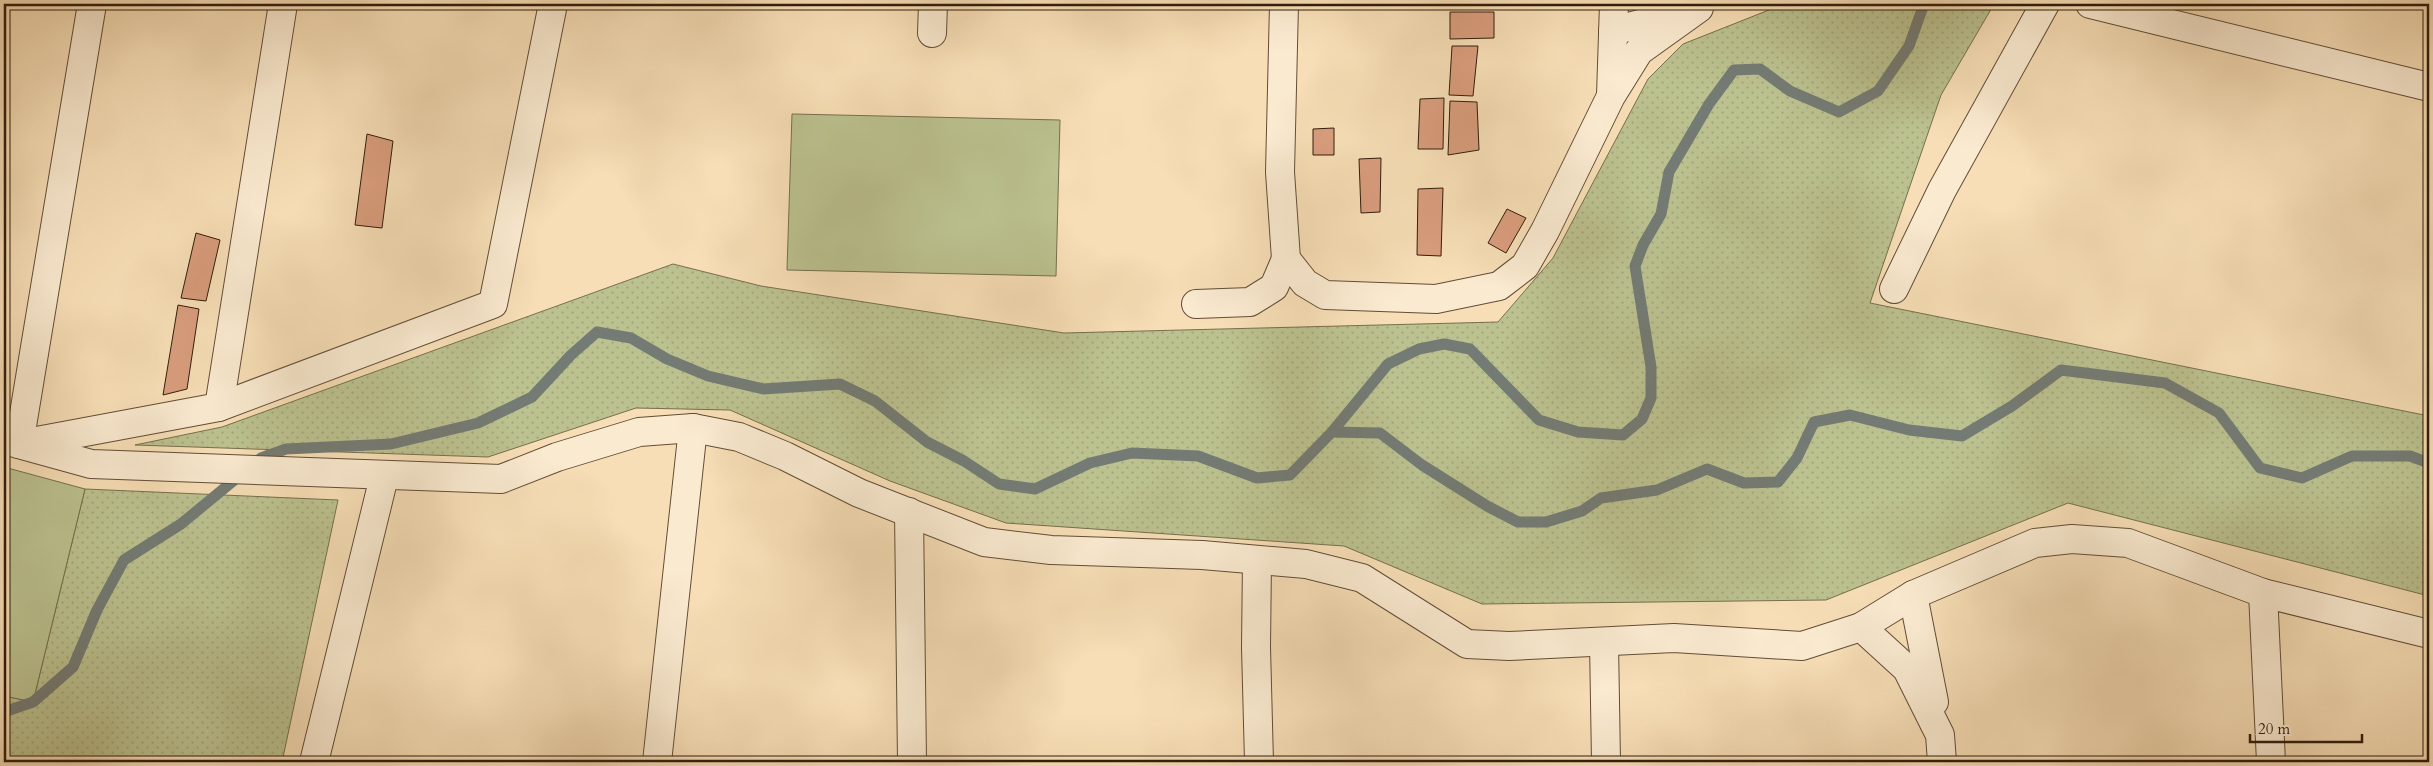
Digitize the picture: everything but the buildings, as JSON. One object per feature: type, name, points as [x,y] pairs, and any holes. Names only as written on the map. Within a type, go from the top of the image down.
[{"type":"street","points":[[12,442],[92,4]]},
{"type":"street","points":[[219,407],[283,4]]},
{"type":"street","points":[[12,442],[219,407],[493,304],[553,4]]},
{"type":"street","points":[[932,33],[933,4]]},
{"type":"street","points":[[1196,304],[1250,302],[1274,287],[1286,259],[1280,172],[1284,4]]},
{"type":"street","points":[[1611,96],[1614,4]]},
{"type":"street","points":[[1894,289],[1942,190],[2045,4]]},
{"type":"street","points":[[2090,4],[2429,87]]},
{"type":"street","points":[[1286,259],[1305,283],[1325,295],[1436,299],[1500,286],[1525,266],[1565,191],[1611,96],[1639,51],[1705,6]]},
{"type":"street","points":[[1613,31],[1705,6]]},
{"type":"street","points":[[12,442],[91,464],[384,477],[501,479],[557,457],[639,432],[693,428],[739,437],[785,456],[859,493],[984,542],[1051,550],[1202,555],[1306,564],[1362,578],[1466,644],[1509,646],[1674,638],[1802,646],[1861,627],[1913,595],[2035,542],[2072,539],[2128,543],[2263,593],[2429,634]]},
{"type":"street","points":[[657,762],[693,428]]},
{"type":"street","points":[[314,762],[384,477]]},
{"type":"street","points":[[908,512],[912,762]]},
{"type":"street","points":[[1257,560],[1256,647],[1260,762]]},
{"type":"street","points":[[2263,593],[2271,762]]},
{"type":"street","points":[[1913,595],[1940,735],[1942,762]]},
{"type":"street","points":[[1861,627],[1907,669],[1940,735]]},
{"type":"street","points":[[1604,642],[1606,762]]},
{"type":"green space","points":[[1778,4],[1994,4],[1941,95],[1870,303],[2429,416],[2429,596],[2068,503],[1826,600],[1482,604],[1344,546],[1006,523],[890,481],[730,410],[636,408],[488,457],[135,445],[222,427],[673,264],[761,286],[1064,333],[1498,322],[1553,258],[1648,79],[1683,44],[1774,8]]},
{"type":"green space","points":[[792,114],[1060,120],[1056,276],[787,270]]},
{"type":"green space","points":[[4,467],[85,489],[33,702],[4,696]]},
{"type":"green space","points":[[85,489],[338,500],[282,762],[4,762],[4,696],[33,702]]},
{"type":"waterway","points":[[4,712],[33,702],[73,667],[97,610],[124,560],[181,524],[261,458],[286,449],[391,444],[478,423],[532,397],[571,355],[597,332],[631,338],[667,359],[708,376],[763,389],[840,384],[875,401],[927,442],[964,461],[999,484],[1035,489],[1090,463],[1132,453],[1198,456],[1257,478],[1290,475],[1332,432],[1388,364],[1419,349],[1444,344],[1470,349],[1539,420],[1578,432],[1623,435],[1642,419],[1651,398],[1651,367],[1635,266],[1643,245],[1661,214],[1669,172],[1709,104],[1734,70],[1760,69],[1790,91],[1839,112],[1878,91],[1909,46],[1924,4]]},
{"type":"waterway","points":[[1332,432],[1380,433],[1422,465],[1487,506],[1518,522],[1546,522],[1582,511],[1601,498],[1657,490],[1707,469],[1744,483],[1778,482],[1797,458],[1814,422],[1850,415],[1909,430],[1962,436],[2012,406],[2061,370],[2165,383],[2219,413],[2260,468],[2302,478],[2352,456],[2410,456],[2429,463]]}]
